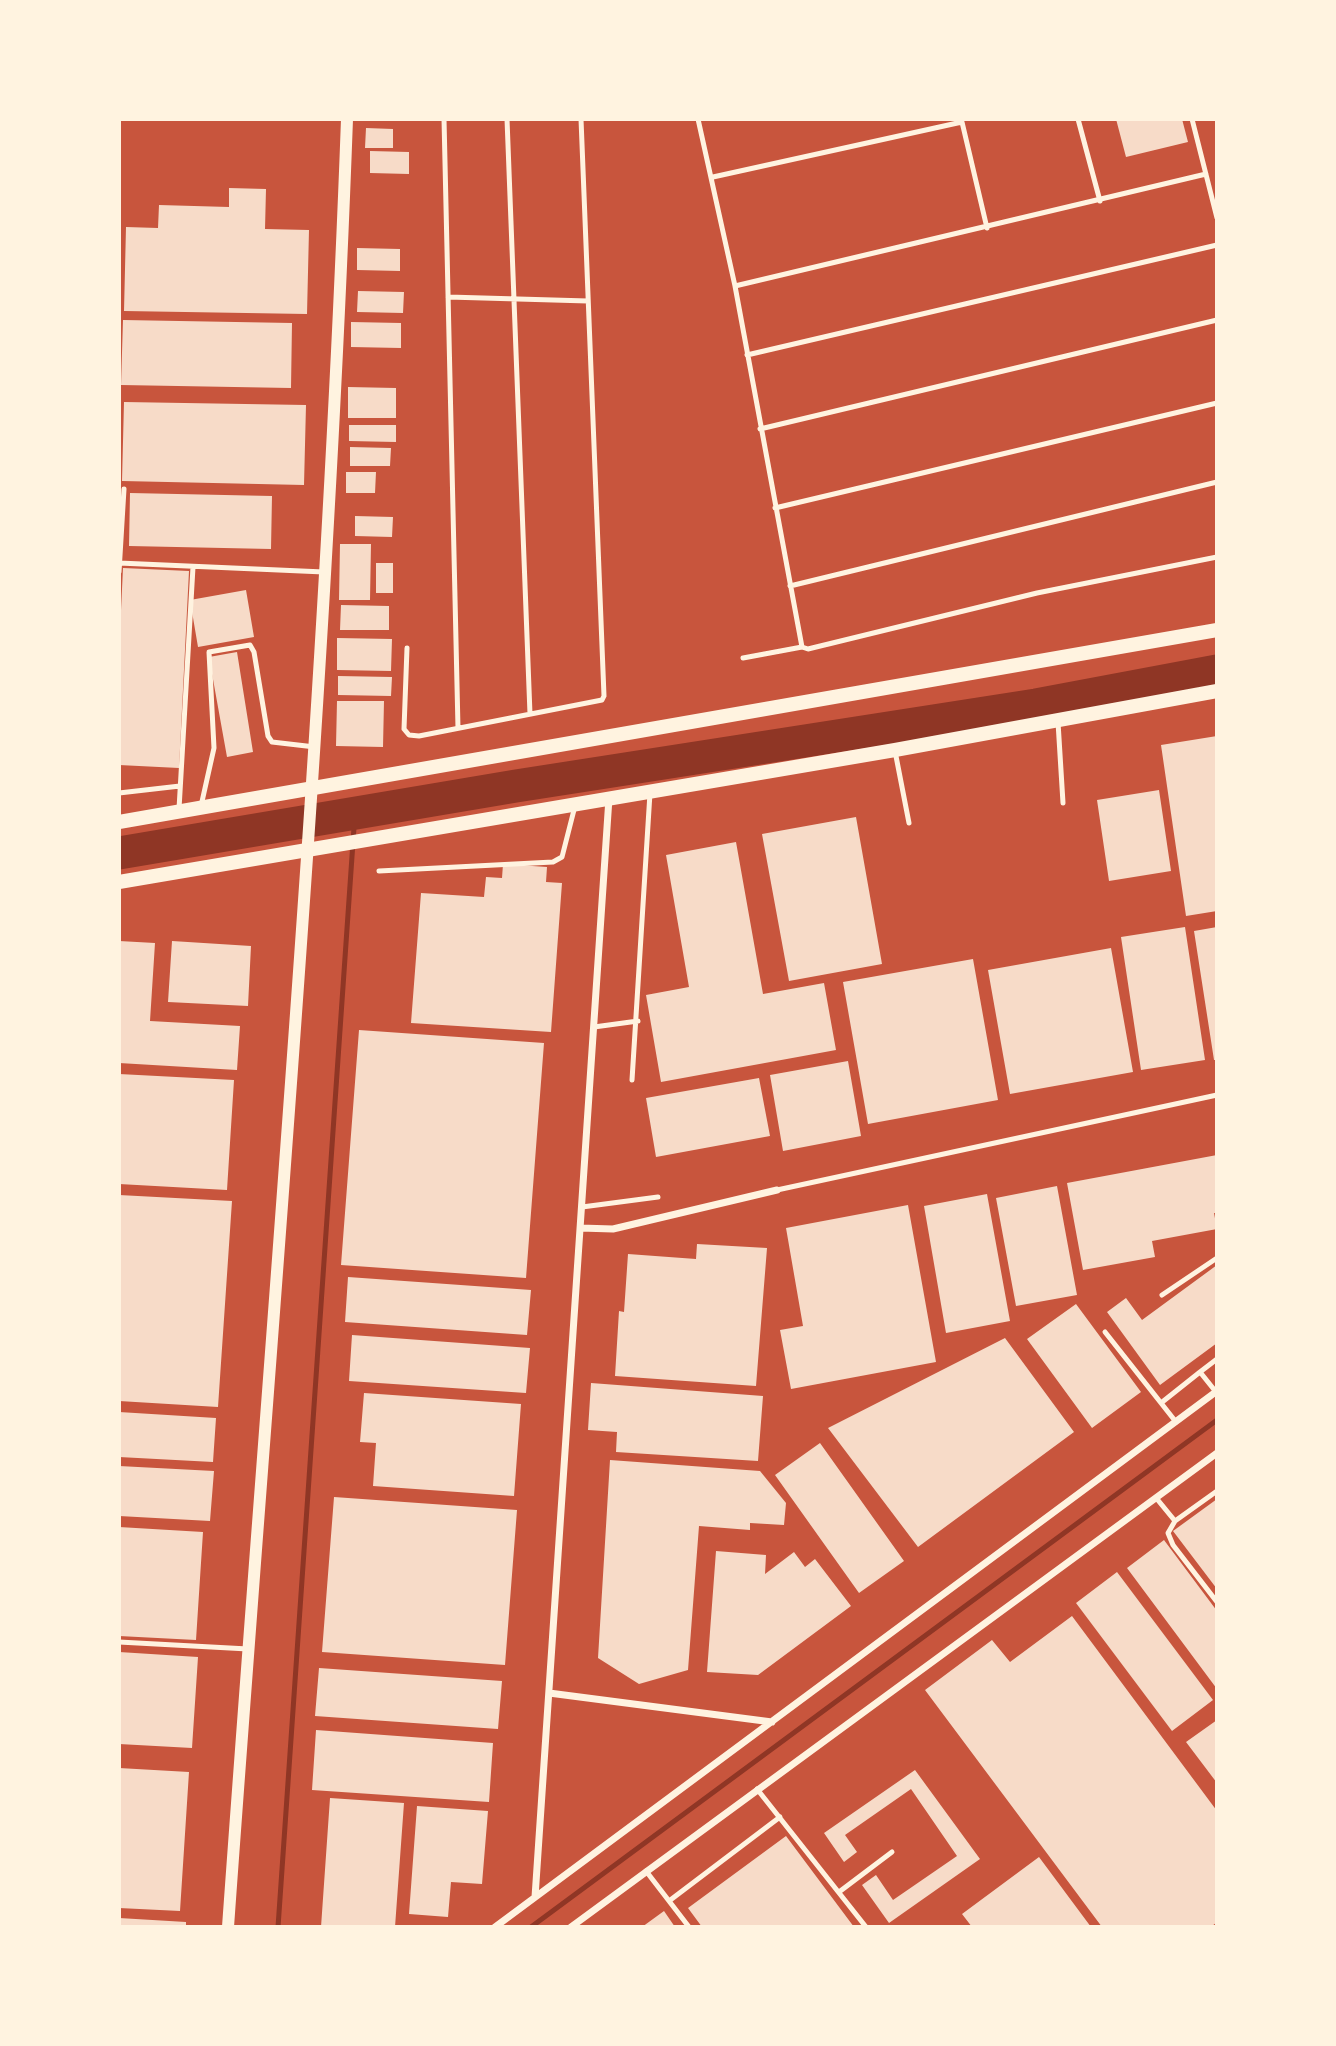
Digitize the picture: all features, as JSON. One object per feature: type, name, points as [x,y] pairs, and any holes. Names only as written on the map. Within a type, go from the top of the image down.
[{"type":"main road","points":[[119,822],[310,795],[1217,630]]},
{"type":"main road","points":[[119,882],[311,845],[364,840],[895,750],[1217,691]]},
{"type":"street","points":[[228,1927],[311,845],[310,795],[339,316],[346,119]]},
{"type":"street","points":[[535,1898],[610,797]]},
{"type":"street","points":[[580,1228],[613,1229],[777,1190]]},
{"type":"street","points":[[495,1927],[1217,1391]]},
{"type":"street","points":[[571,1927],[1214,1455]]},
{"type":"street","points":[[549,1693],[772,1722]]},
{"type":"lane","points":[[444,119],[458,729]]},
{"type":"lane","points":[[507,119],[530,714]]},
{"type":"lane","points":[[407,648],[404,729],[409,735],[419,736],[458,729],[602,700],[606,691],[581,119]]},
{"type":"lane","points":[[698,119],[735,286],[802,647]]},
{"type":"lane","points":[[1078,119],[1100,201]]},
{"type":"lane","points":[[1192,119],[1217,218]]},
{"type":"lane","points":[[713,177],[962,121],[987,228]]},
{"type":"lane","points":[[735,286],[1206,174]]},
{"type":"lane","points":[[747,355],[1217,245]]},
{"type":"lane","points":[[448,297],[588,301]]},
{"type":"lane","points":[[761,429],[1217,320]]},
{"type":"lane","points":[[775,508],[1217,403]]},
{"type":"lane","points":[[790,586],[1217,482]]},
{"type":"lane","points":[[119,572],[124,489]]},
{"type":"lane","points":[[743,659],[802,647],[808,649],[1037,593],[1217,556]]},
{"type":"lane","points":[[119,563],[324,572]]},
{"type":"lane","points":[[179,812],[193,567]]},
{"type":"lane","points":[[200,809],[214,748],[207,653],[250,645],[254,652],[268,736],[272,742],[315,747]]},
{"type":"lane","points":[[1058,718],[1063,803]]},
{"type":"lane","points":[[895,750],[909,823]]},
{"type":"lane","points":[[119,793],[180,786]]},
{"type":"lane","points":[[632,1080],[638,1021],[650,790]]},
{"type":"lane","points":[[379,871],[553,862],[562,857],[576,802]]},
{"type":"lane","points":[[594,1027],[638,1021]]},
{"type":"lane","points":[[777,1190],[1217,1095]]},
{"type":"lane","points":[[582,1207],[658,1197]]},
{"type":"lane","points":[[1162,1294],[1217,1258]]},
{"type":"lane","points":[[1105,1332],[1176,1422]]},
{"type":"lane","points":[[1161,1403],[1217,1359]]},
{"type":"lane","points":[[1200,1372],[1217,1391]]},
{"type":"lane","points":[[1214,1455],[1217,1465]]},
{"type":"lane","points":[[1217,1491],[1175,1521],[1168,1533],[1173,1545],[1217,1602]]},
{"type":"lane","points":[[1157,1499],[1175,1521]]},
{"type":"lane","points":[[119,1642],[248,1650]]},
{"type":"lane","points":[[757,1789],[866,1927]]},
{"type":"lane","points":[[669,1901],[780,1817]]},
{"type":"lane","points":[[839,1892],[891,1852]]},
{"type":"lane","points":[[646,1871],[689,1927]]},
{"type":"building","points":[[1116,119],[1182,119],[1188,142],[1126,157]]},
{"type":"building","points":[[366,128],[393,129],[393,148],[365,148]]},
{"type":"building","points":[[370,151],[409,152],[409,174],[370,173]]},
{"type":"building","points":[[229,188],[266,189],[265,229],[309,230],[307,314],[124,311],[126,227],[158,228],[159,205],[229,207]]},
{"type":"building","points":[[357,248],[400,249],[400,271],[357,270]]},
{"type":"building","points":[[358,291],[404,292],[403,313],[357,312]]},
{"type":"building","points":[[123,320],[292,323],[291,388],[121,385]]},
{"type":"building","points":[[351,322],[401,323],[401,348],[351,347]]},
{"type":"building","points":[[348,387],[396,388],[396,418],[348,418]]},
{"type":"building","points":[[124,402],[306,405],[304,485],[122,481]]},
{"type":"building","points":[[349,425],[396,425],[396,442],[349,441]]},
{"type":"building","points":[[350,447],[391,448],[390,466],[350,466]]},
{"type":"building","points":[[346,472],[376,472],[375,493],[346,493]]},
{"type":"building","points":[[130,493],[272,496],[271,549],[129,546]]},
{"type":"building","points":[[355,516],[393,517],[392,537],[355,536]]},
{"type":"building","points":[[340,544],[371,544],[370,600],[339,600]]},
{"type":"building","points":[[376,563],[393,563],[393,593],[376,593]]},
{"type":"building","points":[[123,568],[189,571],[179,768],[119,765],[119,652]]},
{"type":"building","points":[[246,590],[254,637],[198,647],[190,600]]},
{"type":"building","points":[[341,605],[389,606],[389,630],[340,630]]},
{"type":"building","points":[[337,638],[392,639],[391,671],[337,670]]},
{"type":"building","points":[[237,652],[253,752],[227,757],[209,657]]},
{"type":"building","points":[[338,676],[392,677],[391,696],[338,695]]},
{"type":"building","points":[[337,701],[384,701],[383,747],[336,746]]},
{"type":"building","points":[[1217,736],[1217,911],[1186,916],[1161,745]]},
{"type":"building","points":[[1159,790],[1171,871],[1109,881],[1097,800]]},
{"type":"building","points":[[856,817],[882,964],[789,981],[762,834]]},
{"type":"building","points":[[736,842],[763,994],[824,983],[836,1050],[661,1082],[646,995],[689,987],[666,855]]},
{"type":"building","points":[[503,864],[547,867],[546,882],[562,883],[551,1032],[411,1023],[421,893],[484,897],[486,877],[502,878]]},
{"type":"building","points":[[1185,927],[1205,1060],[1141,1070],[1121,937]]},
{"type":"building","points":[[1217,927],[1217,1060],[1214,1060],[1194,931]]},
{"type":"building","points":[[119,941],[155,943],[150,1021],[240,1026],[237,1070],[119,1063]]},
{"type":"building","points":[[172,941],[251,946],[248,1006],[168,1002]]},
{"type":"building","points":[[1111,948],[1133,1072],[1010,1094],[988,970]]},
{"type":"building","points":[[973,959],[998,1100],[868,1124],[843,982]]},
{"type":"building","points":[[359,1030],[544,1043],[526,1278],[341,1265]]},
{"type":"building","points":[[848,1061],[861,1136],[783,1151],[770,1075]]},
{"type":"building","points":[[119,1074],[234,1080],[227,1190],[119,1184]]},
{"type":"building","points":[[759,1078],[770,1136],[656,1157],[646,1098]]},
{"type":"building","points":[[1217,1155],[1217,1213],[1214,1213],[1217,1229],[1152,1241],[1155,1257],[1083,1270],[1067,1183]]},
{"type":"building","points":[[1057,1186],[1077,1295],[1016,1306],[996,1198]]},
{"type":"building","points":[[987,1194],[1010,1321],[946,1333],[924,1206]]},
{"type":"building","points":[[119,1195],[232,1201],[218,1407],[119,1401]]},
{"type":"building","points":[[908,1205],[936,1362],[791,1389],[780,1330],[803,1326],[786,1228]]},
{"type":"building","points":[[697,1244],[767,1248],[756,1386],[615,1376],[619,1311],[624,1312],[628,1254],[696,1259]]},
{"type":"building","points":[[1217,1265],[1217,1343],[1160,1385],[1107,1312],[1126,1298],[1142,1320]]},
{"type":"building","points":[[348,1277],[531,1290],[527,1335],[345,1322]]},
{"type":"building","points":[[1076,1304],[1141,1392],[1092,1428],[1027,1339]]},
{"type":"building","points":[[352,1335],[530,1348],[526,1393],[349,1381]]},
{"type":"building","points":[[1005,1338],[1074,1432],[918,1547],[828,1428]]},
{"type":"building","points":[[591,1383],[763,1396],[758,1461],[616,1452],[617,1432],[588,1430]]},
{"type":"building","points":[[364,1393],[521,1404],[514,1496],[373,1486],[376,1443],[360,1442]]},
{"type":"building","points":[[119,1412],[216,1418],[213,1462],[119,1457]]},
{"type":"building","points":[[820,1443],[904,1561],[859,1593],[775,1475]]},
{"type":"building","points":[[610,1460],[760,1471],[786,1503],[784,1525],[750,1523],[750,1530],[699,1526],[688,1670],[639,1684],[598,1658]]},
{"type":"building","points":[[119,1466],[214,1471],[210,1521],[119,1516]]},
{"type":"building","points":[[334,1497],[517,1510],[505,1665],[322,1652]]},
{"type":"building","points":[[1217,1499],[1217,1589],[1173,1531]]},
{"type":"building","points":[[119,1527],[203,1532],[196,1640],[119,1636]]},
{"type":"building","points":[[1164,1540],[1217,1611],[1217,1689],[1127,1568]]},
{"type":"building","points":[[716,1551],[766,1555],[765,1574],[794,1552],[805,1567],[815,1559],[851,1606],[758,1675],[707,1672]]},
{"type":"building","points":[[1117,1572],[1213,1700],[1172,1731],[1076,1603]]},
{"type":"building","points":[[1072,1616],[1217,1811],[1217,1922],[1211,1927],[1102,1927],[925,1690],[992,1640],[1010,1662]]},
{"type":"building","points":[[119,1652],[198,1657],[192,1748],[119,1744]]},
{"type":"building","points":[[319,1668],[502,1681],[498,1729],[315,1716]]},
{"type":"building","points":[[1217,1720],[1217,1783],[1186,1742]]},
{"type":"building","points":[[316,1730],[493,1743],[489,1802],[312,1790]]},
{"type":"building","points":[[119,1768],[189,1772],[180,1911],[119,1908]]},
{"type":"building","points":[[915,1770],[980,1859],[889,1923],[862,1885],[876,1875],[893,1900],[957,1856],[911,1789],[845,1835],[857,1852],[844,1862],[824,1833]]},
{"type":"building","points":[[330,1798],[404,1803],[395,1927],[321,1927]]},
{"type":"building","points":[[417,1806],[488,1811],[482,1884],[451,1882],[448,1917],[409,1914]]},
{"type":"building","points":[[786,1836],[854,1927],[702,1927],[688,1908]]},
{"type":"building","points":[[1039,1857],[1091,1927],[972,1927],[962,1914]]},
{"type":"building","points":[[664,1911],[675,1927],[642,1927]]},
{"type":"building","points":[[119,1918],[186,1922],[186,1927],[119,1927]]},
{"type":"waterway","points":[[119,853],[516,786],[1036,705],[1217,671]]},
{"type":"waterway","points":[[278,1927],[355,813]]},
{"type":"waterway","points":[[531,1927],[1217,1420]]}]
